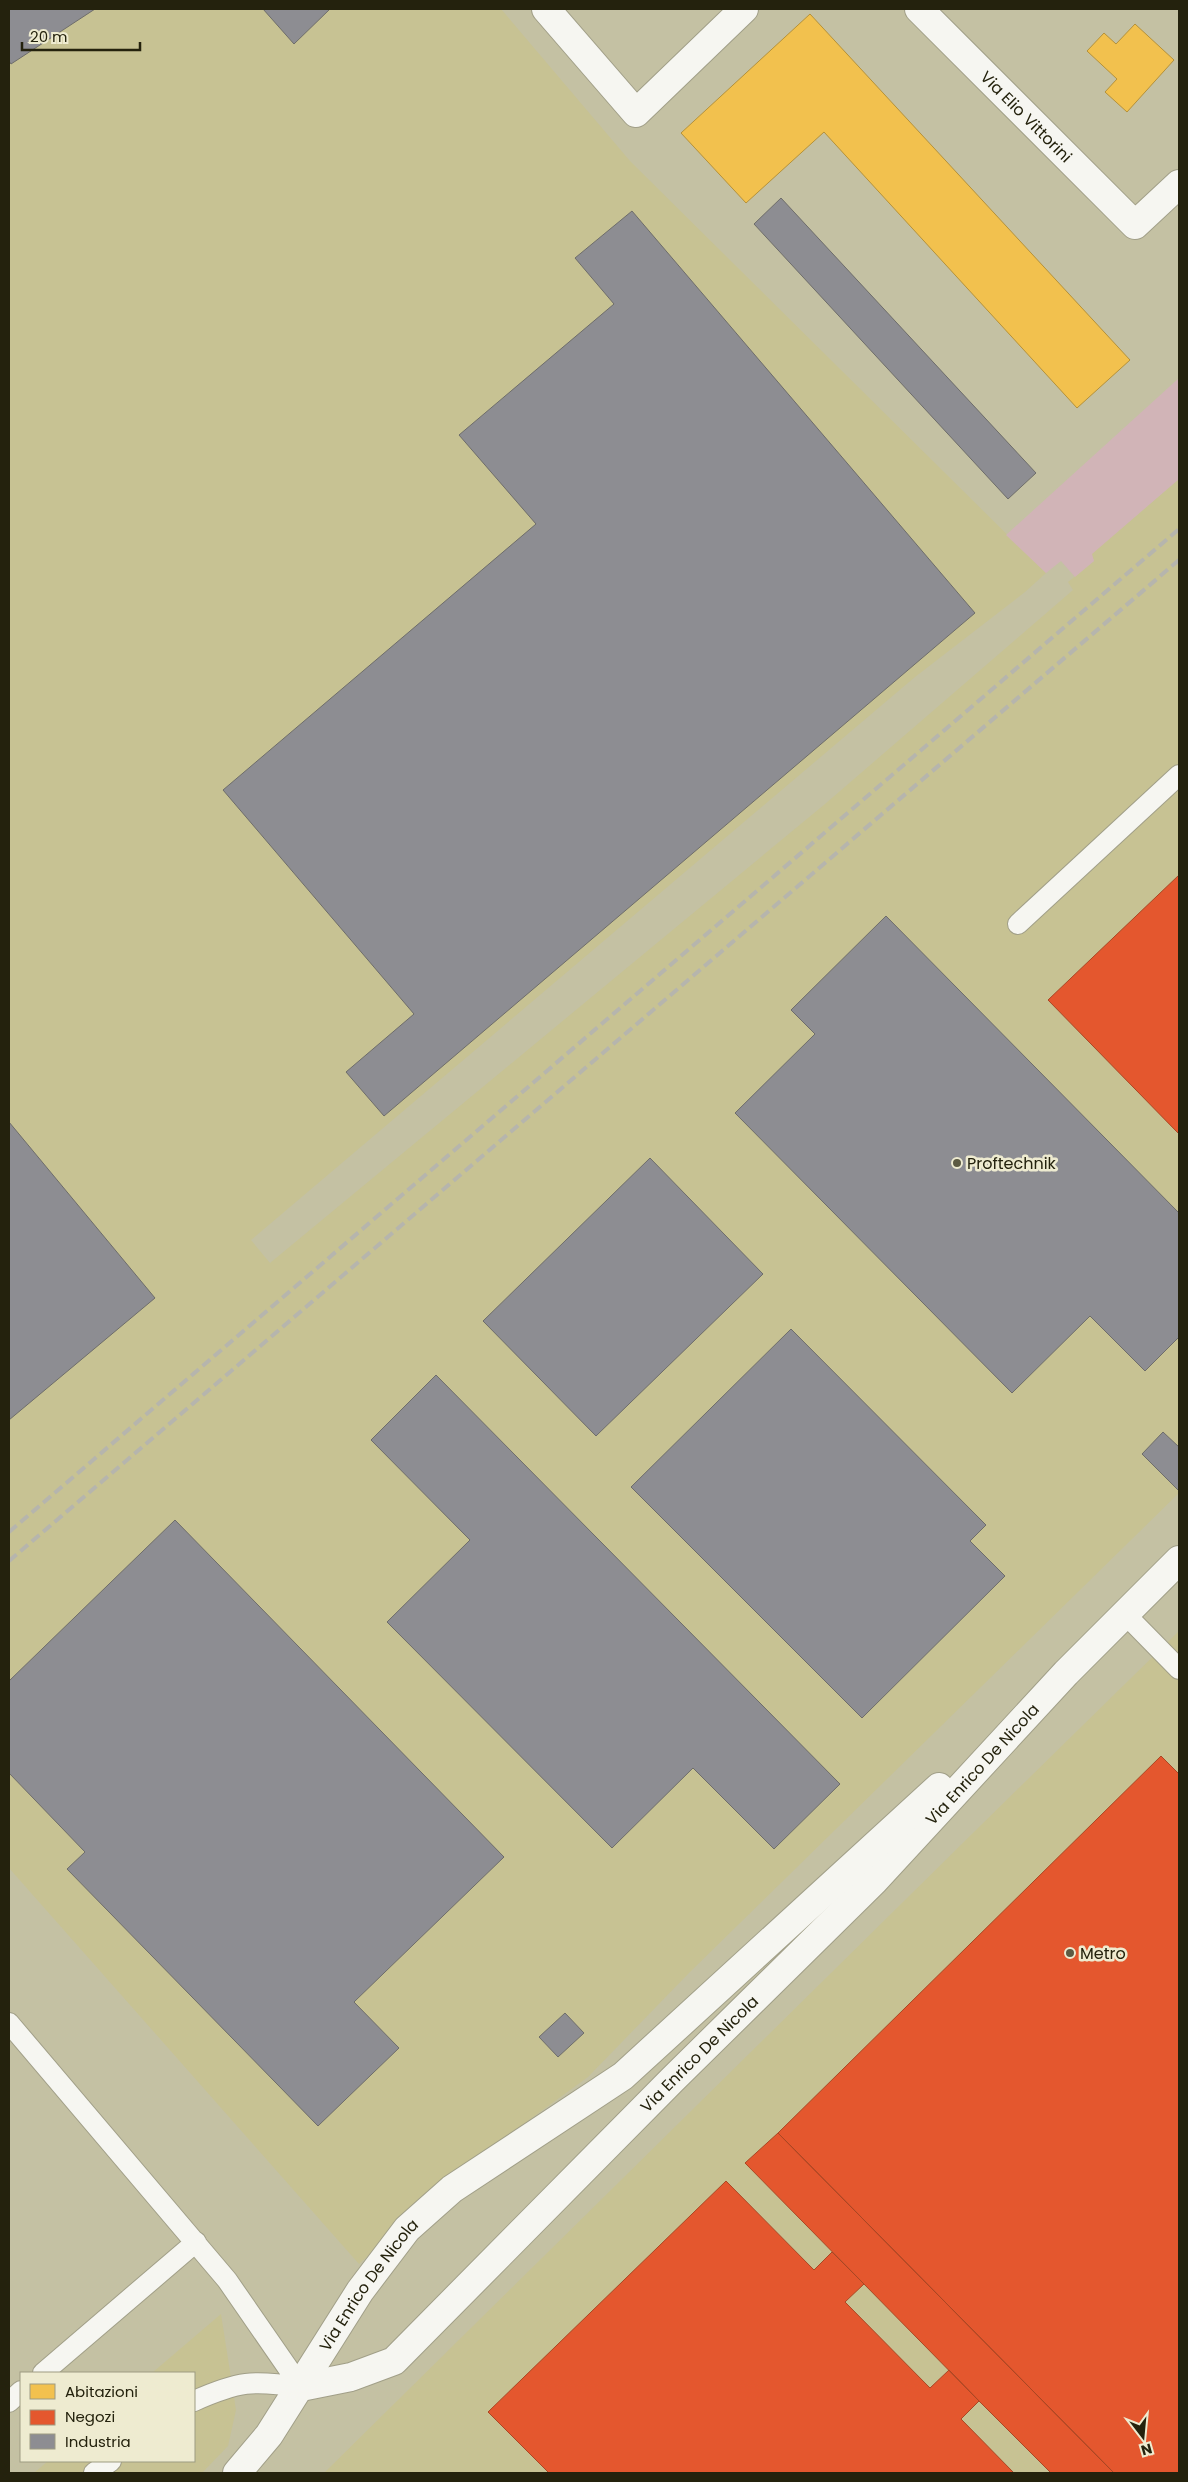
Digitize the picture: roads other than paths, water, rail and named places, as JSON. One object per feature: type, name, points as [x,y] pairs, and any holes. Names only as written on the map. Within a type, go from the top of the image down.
[{"type":"street","points":[[546,9],[636,113],[744,9]]},
{"type":"street","name":"Via Elio Vittorini","points":[[919,9],[1135,225],[1179,184]]},
{"type":"street","name":"Via Enrico De Nicola","points":[[301,2387],[351,2378],[394,2361],[672,2080],[874,1881],[1066,1673],[1179,1560]]},
{"type":"street","name":"Via Enrico De Nicola","points":[[237,2473],[269,2435],[360,2291],[407,2229],[452,2188],[623,2076],[1066,1673]]},
{"type":"lane","points":[[1018,924],[1179,775]]},
{"type":"lane","points":[[1124,1613],[1179,1670]]},
{"type":"lane","points":[[9,2024],[227,2280],[301,2387]]},
{"type":"lane","points":[[43,2372],[196,2242]]},
{"type":"lane","points":[[195,2401],[236,2384],[262,2381],[301,2387]]},
{"type":"lane","points":[[9,2402],[20,2393]]},
{"type":"lane","points":[[94,2473],[110,2462]]},
{"type":"railway","points":[[9,1532],[1179,529]]},
{"type":"railway","points":[[9,1561],[1179,560]]},
{"type":"place","name":"Proftechnik","points":[[957,1163]]},
{"type":"place","name":"Metro","points":[[1070,1953]]}]
